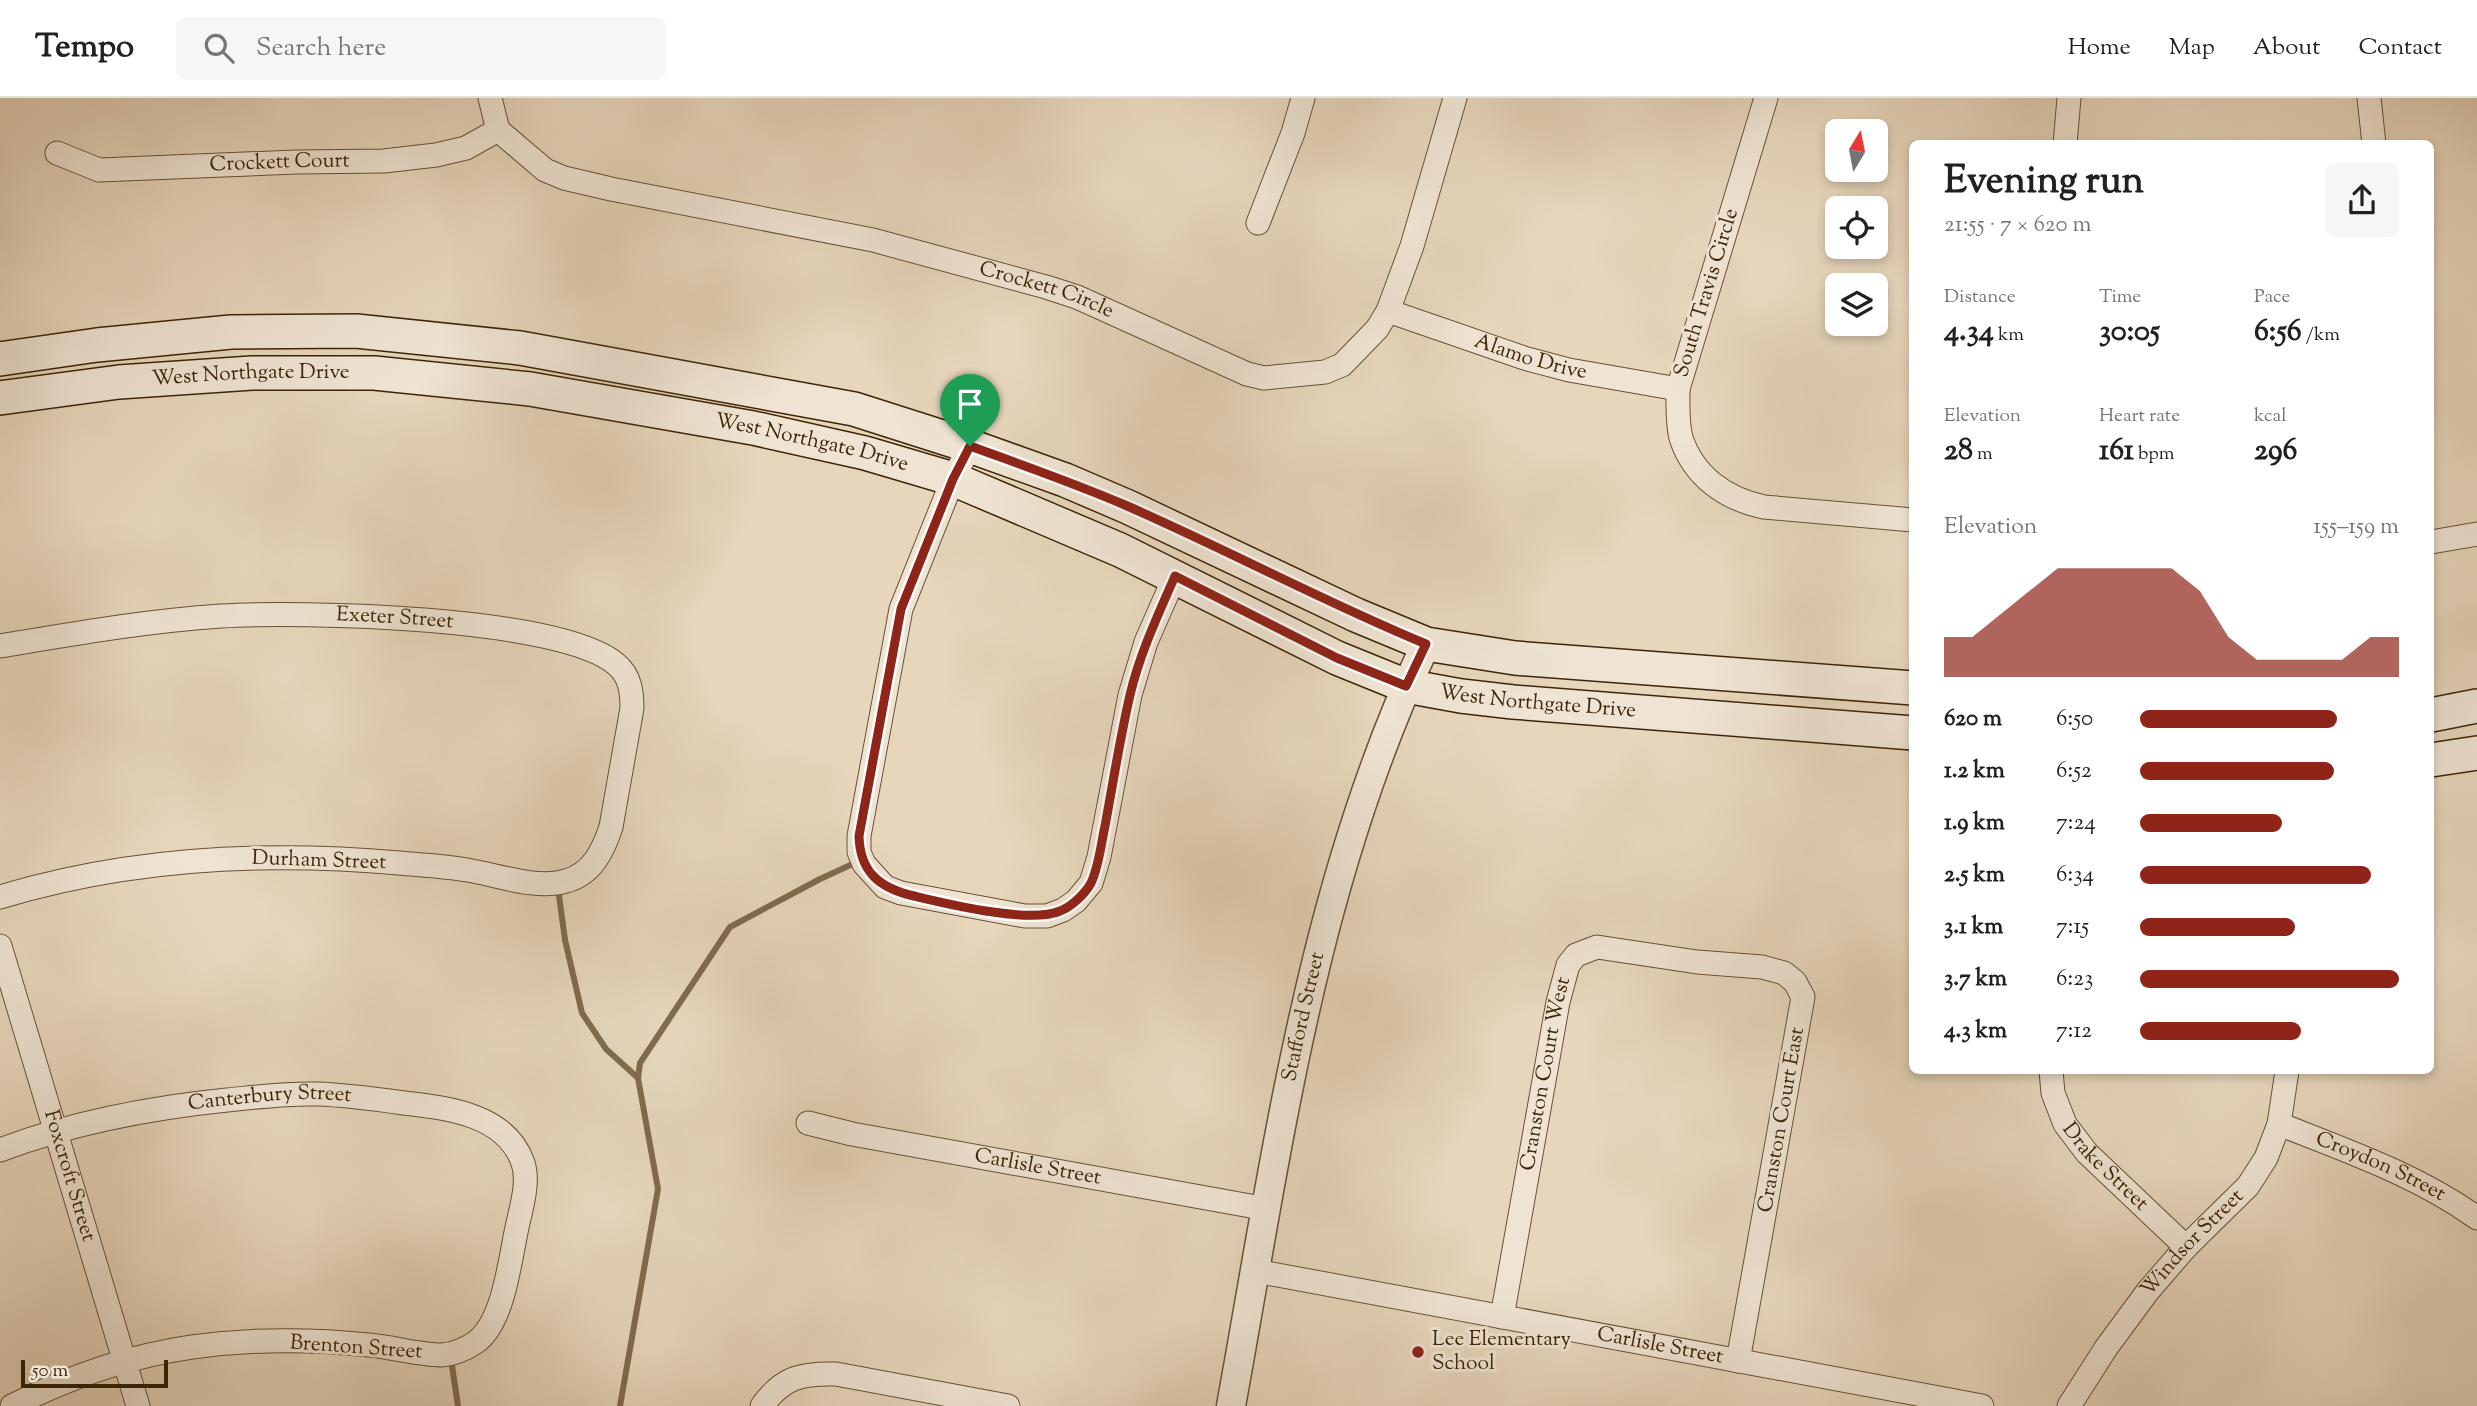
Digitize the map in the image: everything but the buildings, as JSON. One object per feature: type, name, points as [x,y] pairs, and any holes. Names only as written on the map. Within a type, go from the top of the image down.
[{"type":"main road","name":"West Northgate Drive","points":[[0,359],[96,345],[231,332],[356,331],[520,348],[854,409],[970,446],[1065,480],[1128,507],[1356,615],[1426,644],[1515,658],[1909,688]]},
{"type":"main road","name":"West Northgate Drive","points":[[0,398],[119,382],[252,373],[374,373],[530,388],[753,428],[865,453],[953,479],[1175,576],[1337,658],[1406,686],[1513,702],[1909,733]]},
{"type":"main road","points":[[2434,714],[2477,706]]},
{"type":"main road","points":[[2434,760],[2477,753]]},
{"type":"street","points":[[490,98],[498,130]]},
{"type":"street","points":[[1258,223],[1293,134],[1303,98]]},
{"type":"street","name":"Crockett Circle","points":[[498,130],[545,170],[564,178],[873,240],[1046,288],[1077,297],[1247,374],[1264,378],[1325,372],[1342,365],[1377,329],[1388,311],[1412,246],[1455,98]]},
{"type":"street","name":"South Travis Circle","points":[[1766,98],[1678,389],[1680,436],[1693,464],[1716,488],[1742,502],[1764,507],[1909,520]]},
{"type":"street","points":[[2065,140],[2069,98]]},
{"type":"street","points":[[2369,98],[2374,140]]},
{"type":"street","name":"Crockett Court","points":[[57,153],[99,170],[384,161],[436,155],[466,148],[498,130]]},
{"type":"street","name":"Alamo Drive","points":[[1388,311],[1524,358],[1569,370],[1678,389]]},
{"type":"street","points":[[970,446],[953,479],[901,609],[862,822],[859,852],[864,864],[885,887],[901,893],[1025,916],[1047,916],[1076,901],[1091,883],[1099,857],[1130,695],[1146,642],[1175,576]]},
{"type":"street","points":[[2434,541],[2477,534]]},
{"type":"street","name":"Exeter Street","points":[[0,646],[137,624],[223,616],[326,614],[501,628],[575,642],[617,665],[632,689],[632,708],[611,827]]},
{"type":"street","name":"Stafford Street","points":[[1231,1406],[1295,1055],[1329,911],[1352,832],[1406,686],[1426,644]]},
{"type":"street","name":"Durham Street","points":[[0,897],[77,877],[139,867],[233,858],[315,858],[397,863],[548,883],[566,881],[586,872],[598,856],[611,827]]},
{"type":"street","name":"Foxcroft Street","points":[[0,946],[138,1406]]},
{"type":"street","name":"Cranston Court West","points":[[1502,1317],[1558,1002],[1568,965],[1577,954],[1597,947],[1697,962]]},
{"type":"street","name":"Cranston Court East","points":[[1697,962],[1762,967],[1784,973],[1795,982],[1803,998],[1738,1361]]},
{"type":"street","name":"Drake Street","points":[[2051,1074],[2053,1093],[2065,1124],[2087,1153],[2186,1247]]},
{"type":"street","name":"Windsor Street","points":[[2069,1406],[2127,1318],[2186,1247],[2248,1186],[2266,1158],[2278,1124],[2286,1074]]},
{"type":"street","name":"Canterbury Street","points":[[0,1150],[55,1130],[114,1115],[172,1106],[316,1094],[351,1096],[466,1113],[489,1123],[509,1140],[523,1163]]},
{"type":"street","name":"Carlisle Street","points":[[808,1123],[852,1134],[1267,1209]]},
{"type":"street","name":"Croydon Street","points":[[2278,1124],[2413,1179],[2449,1198],[2477,1218]]},
{"type":"street","name":"Brenton Street","points":[[12,1406],[58,1385],[125,1362],[192,1347],[321,1341],[443,1355],[467,1348],[491,1327],[500,1301],[525,1191],[523,1163]]},
{"type":"street","name":"Carlisle Street","points":[[1256,1271],[1982,1406]]},
{"type":"street","points":[[762,1406],[782,1384],[818,1374],[836,1374],[1007,1406]]},
{"type":"waterway","points":[[620,1406],[658,1189],[638,1078],[640,1063],[730,927],[857,862]]},
{"type":"waterway","points":[[558,888],[565,940],[582,1013],[606,1049],[638,1078]]},
{"type":"waterway","points":[[451,1359],[458,1406]]},
{"type":"place","name":"Lee Elementary School","points":[[1418,1352]]},
{"type":"route","points":[[970,446],[1065,480],[1128,507],[1356,615],[1426,644],[1406,686],[1337,658],[1175,576],[1146,642],[1130,695],[1099,857],[1091,883],[1076,901],[1047,916],[1025,916],[930,900],[885,887],[864,864],[859,852],[859,836],[890,663],[901,609],[953,479],[970,446]]}]
